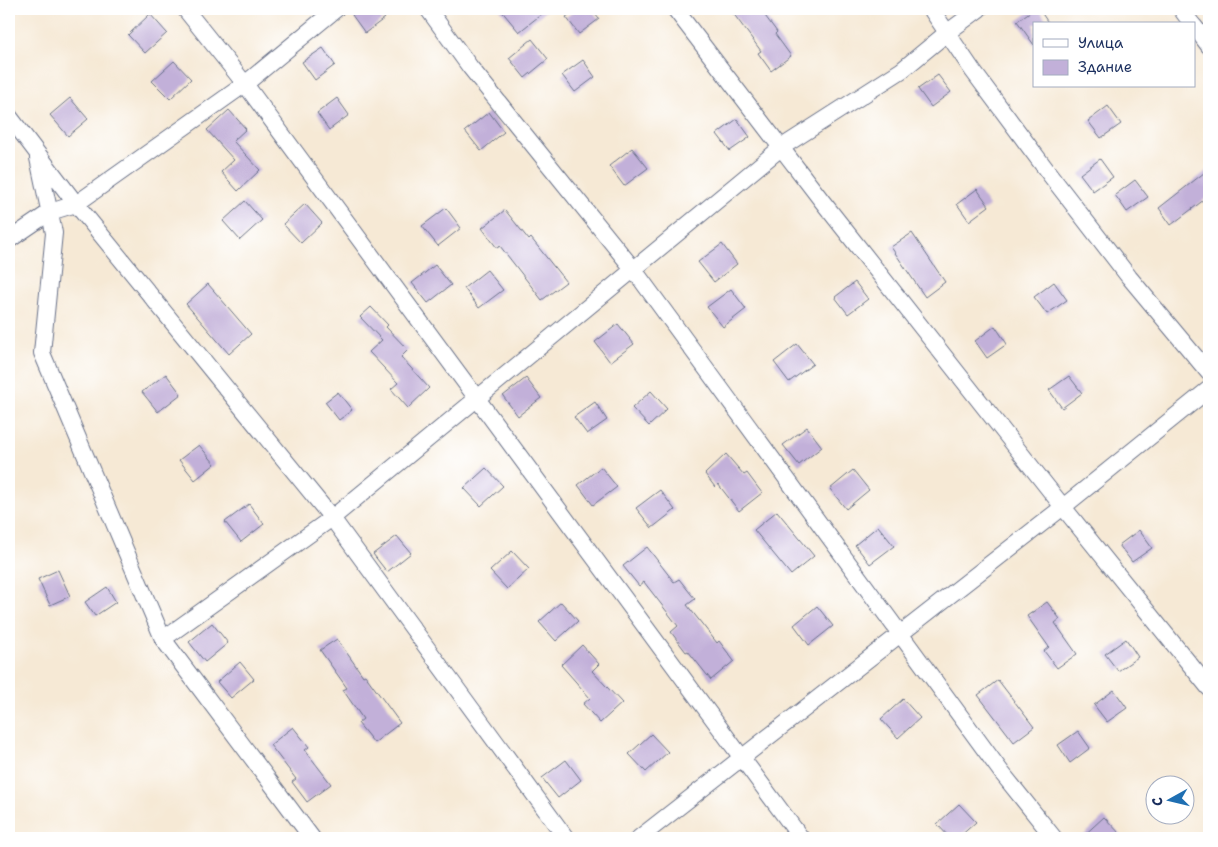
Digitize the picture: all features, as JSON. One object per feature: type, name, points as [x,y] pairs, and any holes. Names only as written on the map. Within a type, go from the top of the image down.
[{"type":"street","points":[[186,9],[245,84],[801,838]]},
{"type":"street","points":[[9,240],[50,212],[76,204],[245,84],[336,9]]},
{"type":"street","points":[[428,9],[470,67],[634,270],[1002,773],[1054,838]]},
{"type":"street","points":[[675,9],[822,201],[1063,507],[1209,688]]},
{"type":"street","points":[[931,9],[1051,176],[1129,277],[1209,372]]},
{"type":"street","points":[[163,639],[332,518],[782,148],[902,70],[979,9]]},
{"type":"street","points":[[1181,9],[1191,22]]},
{"type":"street","points":[[1196,29],[1209,46]]},
{"type":"street","points":[[9,116],[76,204],[332,518],[566,838]]},
{"type":"street","points":[[37,154],[54,233],[42,353],[163,639],[312,838]]},
{"type":"street","points":[[639,838],[1063,507],[1209,389]]},
{"type":"building","points":[[361,9],[378,9],[385,18],[365,33],[352,15]]},
{"type":"building","points":[[500,9],[548,9],[519,32]]},
{"type":"building","points":[[577,9],[591,9],[599,19],[579,34],[566,17]]},
{"type":"building","points":[[730,9],[760,9],[777,32],[775,34],[791,56],[771,71],[758,53],[761,51]]},
{"type":"building","points":[[1034,9],[1039,9],[1048,22],[1033,22],[1033,44],[1017,21]]},
{"type":"building","points":[[150,14],[167,33],[145,53],[128,35]]},
{"type":"building","points":[[532,39],[548,59],[525,78],[509,58]]},
{"type":"building","points":[[323,48],[335,65],[315,80],[302,62]]},
{"type":"building","points":[[583,60],[595,77],[575,92],[562,75]]},
{"type":"building","points":[[174,61],[191,79],[170,99],[152,81]]},
{"type":"building","points":[[938,75],[951,92],[931,107],[918,89]]},
{"type":"building","points":[[70,98],[88,119],[68,136],[50,115]]},
{"type":"building","points":[[337,98],[349,115],[329,130],[317,113]]},
{"type":"building","points":[[1108,106],[1121,124],[1101,138],[1088,121]]},
{"type":"building","points":[[229,110],[246,129],[233,141],[260,170],[238,191],[221,172],[234,160],[207,130]]},
{"type":"building","points":[[489,112],[504,132],[481,151],[465,131]]},
{"type":"building","points":[[737,119],[750,137],[730,151],[717,134]]},
{"type":"building","points":[[632,148],[648,168],[624,186],[609,166]]},
{"type":"building","points":[[1100,159],[1113,177],[1093,191],[1080,174]]},
{"type":"building","points":[[1209,169],[1209,196],[1171,225],[1159,208]]},
{"type":"building","points":[[1135,180],[1148,197],[1127,212],[1115,195]]},
{"type":"building","points":[[977,189],[989,206],[969,221],[957,204]]},
{"type":"building","points":[[245,201],[262,220],[240,240],[223,221]]},
{"type":"building","points":[[305,204],[322,223],[301,243],[283,224]]},
{"type":"building","points":[[446,208],[461,228],[438,246],[422,226]]},
{"type":"building","points":[[505,210],[529,240],[531,238],[566,282],[542,300],[500,246],[497,248],[482,228]]},
{"type":"building","points":[[912,233],[945,282],[925,297],[891,247]]},
{"type":"building","points":[[722,244],[737,264],[714,282],[698,262]]},
{"type":"building","points":[[435,265],[451,285],[428,303],[412,283]]},
{"type":"building","points":[[487,270],[503,290],[479,308],[464,288]]},
{"type":"building","points":[[855,282],[868,299],[848,314],[835,297]]},
{"type":"building","points":[[1054,282],[1067,300],[1047,314],[1034,297]]},
{"type":"building","points":[[208,284],[251,334],[229,354],[186,304]]},
{"type":"building","points":[[731,289],[746,309],[723,327],[707,307]]},
{"type":"building","points":[[371,307],[388,325],[386,327],[408,350],[401,357],[429,388],[408,408],[391,389],[398,383],[369,352],[382,340],[360,317]]},
{"type":"building","points":[[618,324],[634,344],[610,362],[595,342]]},
{"type":"building","points":[[995,326],[1007,344],[987,358],[975,341]]},
{"type":"building","points":[[797,344],[813,364],[789,382],[774,362]]},
{"type":"building","points":[[166,374],[181,394],[158,412],[142,392]]},
{"type":"building","points":[[1069,376],[1082,393],[1062,408],[1049,390]]},
{"type":"building","points":[[526,378],[541,398],[518,416],[503,396]]},
{"type":"building","points":[[651,391],[667,409],[649,426],[632,408]]},
{"type":"building","points":[[338,392],[352,410],[339,420],[325,402]]},
{"type":"building","points":[[595,402],[607,420],[587,434],[574,417]]},
{"type":"building","points":[[807,427],[822,447],[799,465],[783,445]]},
{"type":"building","points":[[199,445],[215,464],[195,480],[179,460]]},
{"type":"building","points":[[726,454],[744,475],[747,473],[762,493],[739,511],[718,484],[715,487],[705,474]]},
{"type":"building","points":[[601,467],[617,487],[593,505],[578,485]]},
{"type":"building","points":[[486,468],[503,486],[481,506],[464,488]]},
{"type":"building","points":[[853,470],[869,490],[846,509],[830,489]]},
{"type":"building","points":[[660,490],[675,510],[652,528],[636,508]]},
{"type":"building","points":[[249,504],[264,524],[241,542],[225,522]]},
{"type":"building","points":[[777,511],[814,556],[791,575],[754,530]]},
{"type":"building","points":[[878,526],[894,546],[870,564],[855,545]]},
{"type":"building","points":[[1139,530],[1152,548],[1132,562],[1119,545]]},
{"type":"building","points":[[397,536],[411,553],[387,572],[373,554]]},
{"type":"building","points":[[647,547],[674,582],[679,579],[695,599],[687,605],[734,661],[711,680],[671,632],[678,626],[644,582],[639,586],[623,566]]},
{"type":"building","points":[[512,551],[529,569],[507,589],[490,571]]},
{"type":"building","points":[[58,570],[70,596],[50,605],[38,579]]},
{"type":"building","points":[[107,587],[116,602],[95,616],[85,602]]},
{"type":"building","points":[[561,602],[578,621],[556,641],[539,622]]},
{"type":"building","points":[[1047,602],[1060,619],[1055,623],[1077,654],[1057,668],[1044,651],[1049,647],[1027,616]]},
{"type":"building","points":[[817,606],[833,626],[809,645],[794,625]]},
{"type":"building","points":[[212,623],[228,643],[205,662],[189,642]]},
{"type":"building","points":[[337,639],[400,723],[374,743],[358,723],[363,719],[343,690],[347,688],[320,650]]},
{"type":"building","points":[[1126,639],[1138,657],[1118,671],[1105,654]]},
{"type":"building","points":[[582,645],[599,664],[592,671],[622,703],[600,723],[583,704],[590,698],[561,665]]},
{"type":"building","points":[[240,662],[254,679],[231,698],[217,682]]},
{"type":"building","points":[[998,680],[1034,727],[1014,742],[978,695]]},
{"type":"building","points":[[1114,690],[1127,708],[1107,722],[1094,705]]},
{"type":"building","points":[[903,699],[920,718],[898,738],[881,719]]},
{"type":"building","points":[[293,727],[309,747],[305,750],[331,784],[307,802],[292,782],[296,779],[270,745]]},
{"type":"building","points":[[1078,731],[1090,748],[1070,763],[1058,745]]},
{"type":"building","points":[[651,734],[668,752],[646,772],[629,754]]},
{"type":"building","points":[[566,760],[581,780],[558,798],[542,778]]},
{"type":"building","points":[[959,804],[976,822],[958,838],[950,838],[937,824]]},
{"type":"building","points":[[1104,817],[1124,838],[1081,838]]}]
